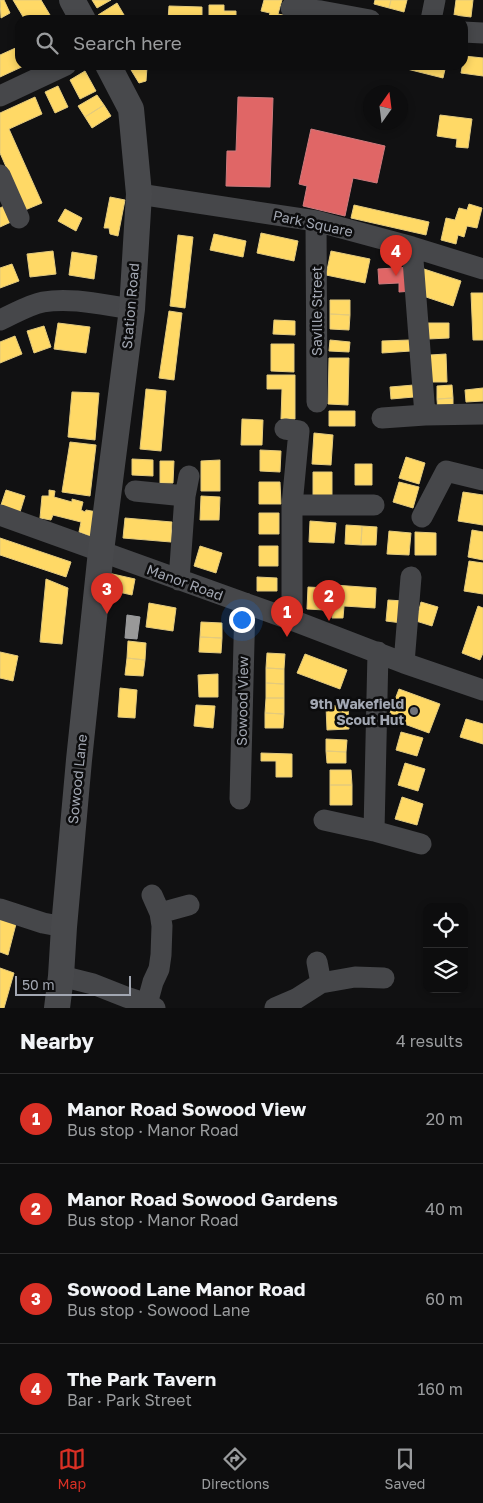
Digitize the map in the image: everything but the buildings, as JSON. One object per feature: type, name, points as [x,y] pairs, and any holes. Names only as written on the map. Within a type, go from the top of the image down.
[{"type":"main road","points":[[72,0],[81,15]]},
{"type":"main road","name":"Station Road","points":[[101,551],[132,308],[139,194],[131,109],[111,70]]},
{"type":"main road","name":"Sowood Lane","points":[[57,1008],[78,770],[101,551]]},
{"type":"street","points":[[432,15],[435,0]]},
{"type":"street","points":[[291,8],[322,6],[353,15]]},
{"type":"street","points":[[468,32],[483,32]]},
{"type":"street","points":[[0,96],[55,70]]},
{"type":"street","points":[[0,175],[19,218]]},
{"type":"street","name":"Park Square","points":[[139,194],[316,220],[483,269]]},
{"type":"street","name":"Saville Street","points":[[316,220],[317,402]]},
{"type":"street","points":[[412,247],[425,416]]},
{"type":"street","points":[[0,320],[42,303],[61,301],[132,308]]},
{"type":"street","points":[[382,418],[483,414]]},
{"type":"street","points":[[285,429],[299,431],[292,505],[292,620]]},
{"type":"street","points":[[422,517],[446,471],[483,480]]},
{"type":"street","points":[[135,491],[187,486],[179,580]]},
{"type":"street","points":[[292,505],[374,505]]},
{"type":"street","name":"Manor Road","points":[[0,515],[292,620],[404,663],[483,690]]},
{"type":"street","points":[[404,663],[411,577]]},
{"type":"street","name":"Sowood View","points":[[240,799],[244,603]]},
{"type":"street","points":[[374,831],[378,652]]},
{"type":"street","points":[[324,820],[421,844]]},
{"type":"street","points":[[61,976],[93,984],[151,1006],[153,982],[159,969],[161,955],[162,926],[156,904],[189,905]]},
{"type":"street","points":[[0,909],[42,923],[64,927]]},
{"type":"street","points":[[317,962],[321,983]]},
{"type":"street","points":[[275,1008],[297,1004],[321,983],[355,977],[384,978]]},
{"type":"place","name":"The Park Tavern","points":[[396,276]]},
{"type":"place","name":"Sowood Lane Manor Road","points":[[107,614]]},
{"type":"place","name":"Manor Road Sowood Gardens","points":[[329,621]]},
{"type":"place","name":"Manor Road Sowood View","points":[[287,637]]},
{"type":"place","name":"9th Wakefield Scout Hut","points":[[414,711]]}]
